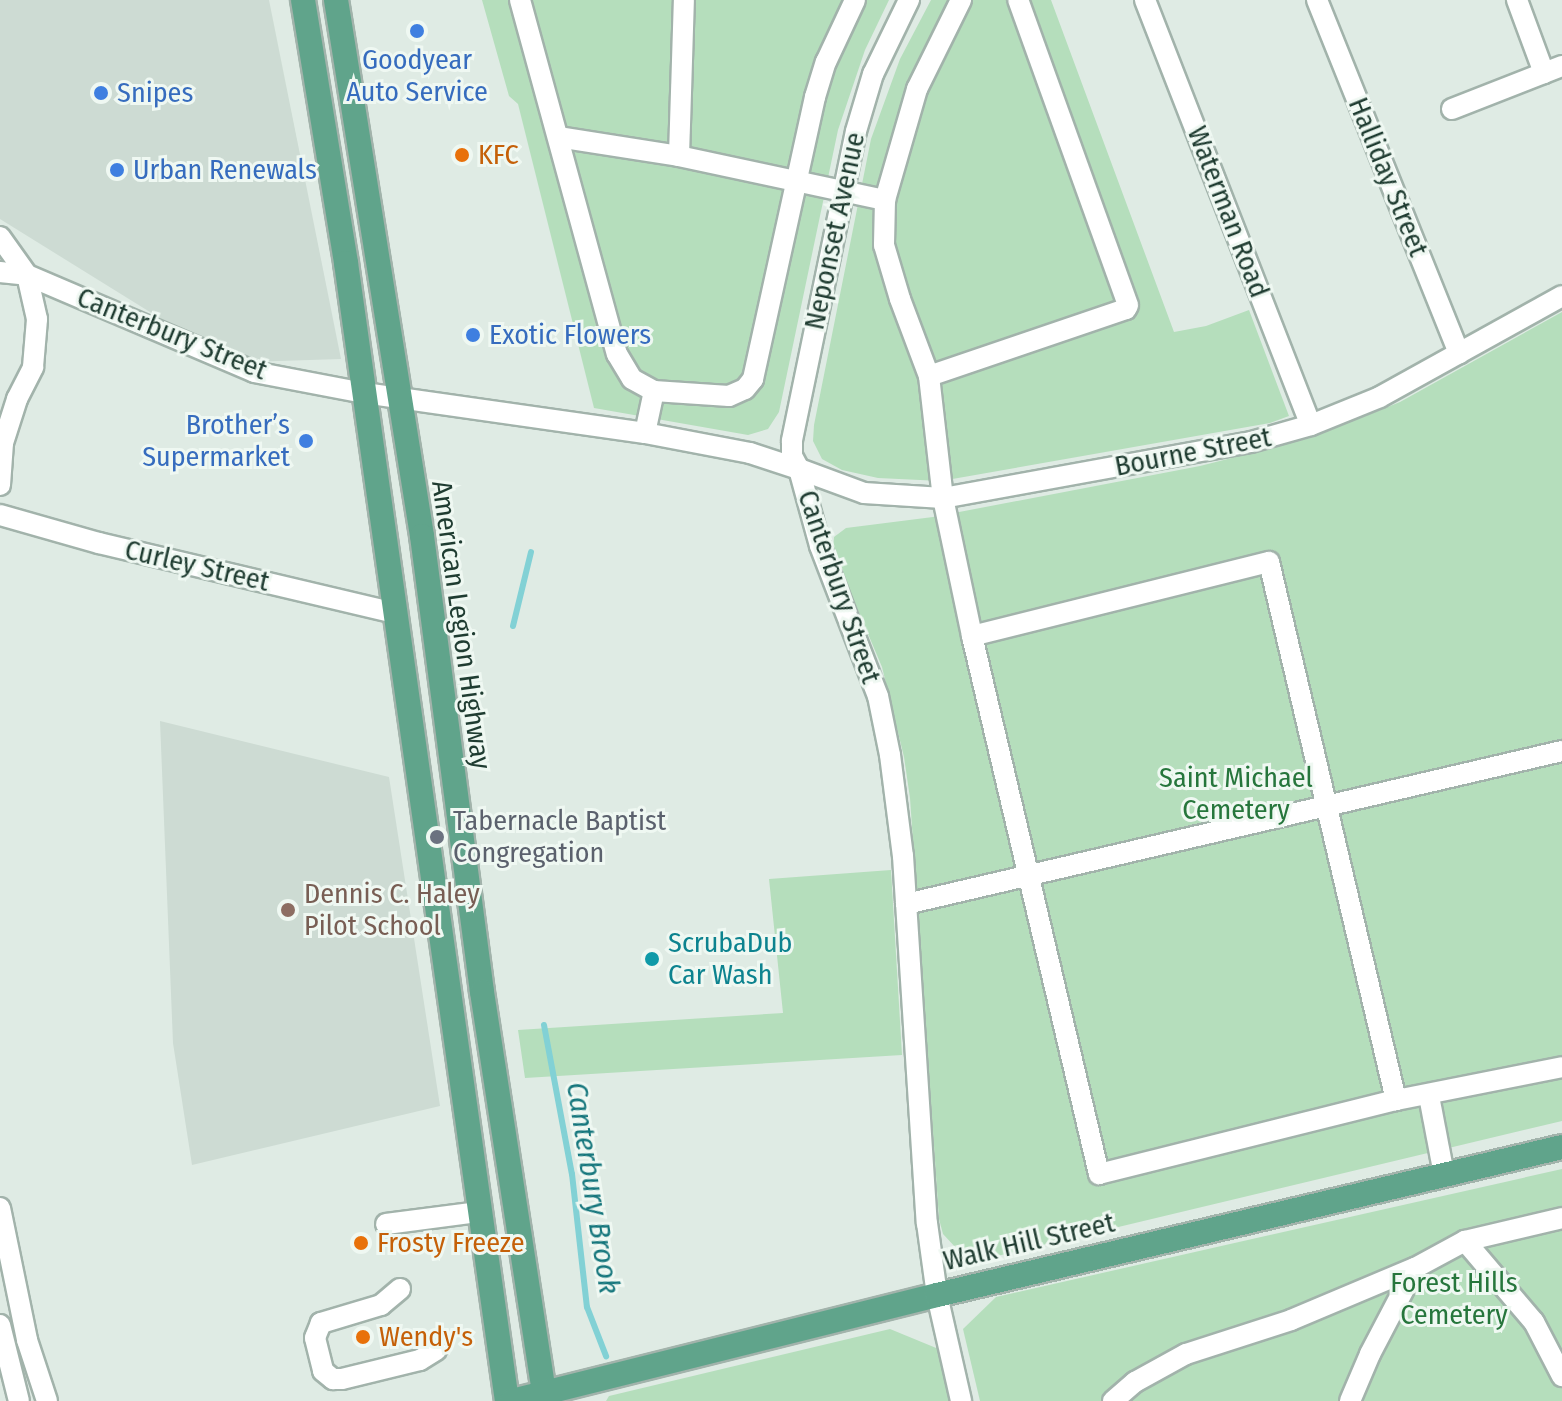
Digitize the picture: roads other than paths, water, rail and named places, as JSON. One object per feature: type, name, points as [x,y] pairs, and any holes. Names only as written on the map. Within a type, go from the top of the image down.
[{"type":"main road","points":[[303,0],[364,393],[479,1212],[509,1401]]},
{"type":"main road","name":"American Legion Highway","points":[[336,0],[401,398],[480,977],[545,1397]]},
{"type":"main road","name":"Walk Hill Street","points":[[509,1401],[545,1397],[937,1295],[1562,1147]]},
{"type":"street","points":[[520,0],[617,354],[632,379],[654,391],[729,396],[745,389],[753,379],[794,179],[826,62],[855,0]]},
{"type":"street","points":[[679,156],[684,0]]},
{"type":"street","name":"Neponset Avenue","points":[[799,469],[792,456],[792,441],[843,192],[873,74],[909,0]]},
{"type":"street","points":[[961,0],[917,89],[885,200],[884,245],[900,299],[929,376],[943,498],[972,636],[1099,1174],[1396,1100],[1429,1096],[1562,1067]]},
{"type":"street","points":[[929,376],[1126,309],[1128,305],[1018,0]]},
{"type":"street","name":"Waterman Road","points":[[1145,0],[1311,425]]},
{"type":"street","name":"Halliday Street","points":[[1317,0],[1459,354]]},
{"type":"street","points":[[1452,109],[1553,69],[1517,0]]},
{"type":"street","points":[[558,137],[679,156],[885,200]]},
{"type":"street","points":[[0,237],[27,275],[37,319],[33,367],[17,399],[3,443],[0,485]]},
{"type":"street","points":[[0,272],[27,275]]},
{"type":"street","name":"Canterbury Street","points":[[27,275],[254,372],[364,393],[645,433],[750,453],[799,469],[820,546],[883,718],[898,802],[927,1223],[937,1295],[961,1401]]},
{"type":"street","name":"Bourne Street","points":[[799,469],[864,493],[943,498],[1251,442],[1311,425],[1389,393],[1561,301]]},
{"type":"street","points":[[645,433],[654,391]]},
{"type":"street","name":"Curley Street","points":[[0,515],[96,542],[396,613]]},
{"type":"street","points":[[972,636],[1269,562],[1396,1100]]},
{"type":"street","points":[[906,904],[1325,803],[1562,751]]},
{"type":"street","points":[[1429,1096],[1444,1175]]},
{"type":"street","points":[[0,1208],[27,1340],[47,1401]]},
{"type":"street","points":[[386,1224],[479,1212]]},
{"type":"street","points":[[1113,1401],[1135,1382],[1186,1354],[1291,1320],[1415,1268],[1465,1241],[1562,1218]]},
{"type":"street","points":[[1465,1241],[1534,1322],[1562,1376]]},
{"type":"street","points":[[1350,1401],[1370,1354],[1415,1268]]},
{"type":"street","points":[[400,1289],[381,1305],[321,1323],[315,1338],[323,1371],[333,1379],[342,1379],[420,1360],[436,1350]]},
{"type":"street","points":[[0,1325],[19,1401]]},
{"type":"waterway","name":"Canterbury Brook","points":[[513,626],[531,552]]},
{"type":"waterway","name":"Canterbury Brook","points":[[544,1025],[572,1174],[587,1307],[606,1356]]},
{"type":"place","name":"Goodyear Auto Service","points":[[417,31]]},
{"type":"place","name":"Snipes","points":[[101,93]]},
{"type":"place","name":"KFC","points":[[462,155]]},
{"type":"place","name":"Urban Renewals","points":[[117,170]]},
{"type":"place","name":"Exotic Flowers","points":[[473,335]]},
{"type":"place","name":"Brother’s Supermarket","points":[[306,441]]},
{"type":"place","name":"Tabernacle Baptist Congregation","points":[[437,837]]},
{"type":"place","name":"Dennis C. Haley Pilot School","points":[[288,910]]},
{"type":"place","name":"ScrubaDub Car Wash","points":[[652,959]]},
{"type":"place","name":"Frosty Freeze","points":[[361,1243]]},
{"type":"place","name":"Wendy's","points":[[363,1337]]},
{"type":"park label","name":"Saint Michael Cemetery","points":[[1236,794]]},
{"type":"park label","name":"Forest Hills Cemetery","points":[[1454,1299]]}]
